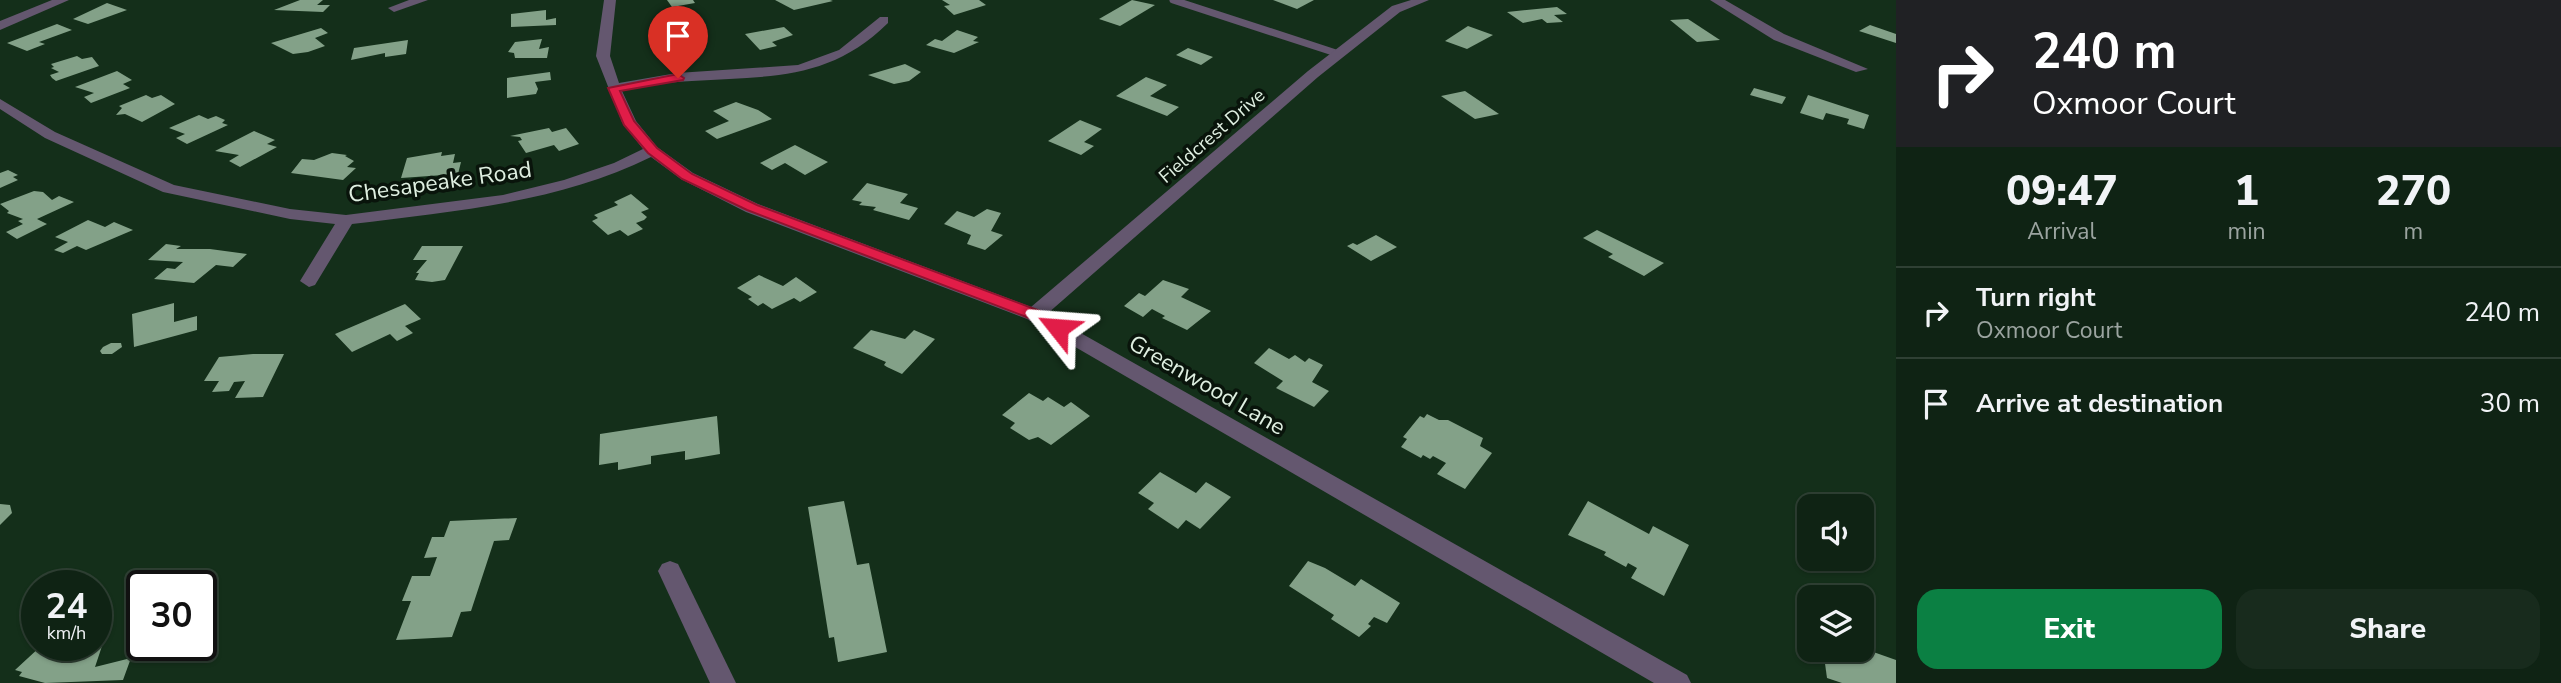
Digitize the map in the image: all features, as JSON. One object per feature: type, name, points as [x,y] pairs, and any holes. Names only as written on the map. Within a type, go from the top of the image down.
[{"type":"street","points":[[0,26],[63,0]]},
{"type":"street","points":[[394,9],[422,0]]},
{"type":"street","name":"Greenwood Lane","points":[[610,0],[603,56],[614,88],[629,122],[653,150],[687,176],[752,208],[1034,315],[1678,683]]},
{"type":"street","name":"Fieldcrest Drive","points":[[1034,315],[1339,54],[1396,9],[1423,0]]},
{"type":"street","points":[[1716,0],[1779,37],[1861,69]]},
{"type":"street","points":[[614,88],[660,79],[778,73],[808,67],[865,43],[884,20]]},
{"type":"street","name":"Chesapeake Road","points":[[0,103],[50,135],[169,189],[290,214],[346,220],[503,200],[570,183],[620,166],[653,150]]},
{"type":"street","points":[[309,281],[346,220]]},
{"type":"street","points":[[670,571],[723,683]]},
{"type":"lane","points":[[1173,0],[1339,54]]},
{"type":"building","points":[[300,0],[323,0],[317,5],[330,5],[323,12],[274,10]]},
{"type":"building","points":[[667,0],[693,0],[695,3],[672,7]]},
{"type":"building","points":[[775,0],[830,0],[833,1],[794,10]]},
{"type":"building","points":[[942,0],[979,0],[986,5],[954,15],[944,6],[950,5]]},
{"type":"building","points":[[1132,0],[1155,5],[1120,26],[1099,19]]},
{"type":"building","points":[[1273,0],[1314,0],[1297,9]]},
{"type":"building","points":[[107,3],[127,10],[88,24],[73,19]]},
{"type":"building","points":[[1557,7],[1567,14],[1554,15],[1563,22],[1547,23],[1542,19],[1523,23],[1507,12]]},
{"type":"building","points":[[546,10],[546,20],[556,18],[556,25],[511,27],[511,14]]},
{"type":"building","points":[[1688,19],[1720,40],[1697,42],[1670,20]]},
{"type":"building","points":[[669,22],[697,23],[695,26],[705,27],[677,54],[663,52],[674,41],[650,39]]},
{"type":"building","points":[[57,24],[72,30],[39,42],[45,44],[27,51],[7,43]]},
{"type":"building","points":[[1870,25],[1896,34],[1896,43],[1859,31]]},
{"type":"building","points":[[1468,26],[1493,35],[1467,49],[1445,41]]},
{"type":"building","points":[[784,27],[793,35],[772,42],[777,46],[760,50],[745,34]]},
{"type":"building","points":[[321,28],[328,33],[315,38],[325,46],[308,52],[293,54],[271,43]]},
{"type":"building","points":[[957,30],[978,37],[973,41],[979,42],[954,53],[926,45],[935,39],[942,41]]},
{"type":"building","points":[[542,39],[539,49],[549,47],[547,58],[515,58],[514,53],[508,52],[515,42]]},
{"type":"building","points":[[408,40],[406,54],[385,57],[385,53],[351,60],[354,48]]},
{"type":"building","points":[[1188,48],[1213,57],[1201,65],[1176,55]]},
{"type":"building","points":[[77,56],[82,59],[92,57],[99,66],[56,81],[52,78],[50,75],[59,72],[51,68],[54,67],[51,64]]},
{"type":"building","points":[[905,64],[921,72],[909,81],[894,84],[868,75]]},
{"type":"building","points":[[117,71],[132,80],[123,84],[130,88],[91,103],[84,97],[94,93],[75,87]]},
{"type":"building","points":[[550,72],[551,80],[535,82],[538,89],[536,94],[507,98],[507,78]]},
{"type":"building","points":[[1146,77],[1167,85],[1150,96],[1179,107],[1167,116],[1116,96]]},
{"type":"building","points":[[1754,88],[1786,97],[1782,104],[1750,95]]},
{"type":"building","points":[[1465,91],[1499,114],[1475,119],[1441,96]]},
{"type":"building","points":[[146,95],[152,98],[161,95],[175,104],[142,122],[125,114],[116,115],[122,108],[119,106]]},
{"type":"building","points":[[1808,95],[1869,115],[1864,129],[1847,124],[1849,119],[1826,113],[1823,120],[1800,113]]},
{"type":"building","points":[[736,102],[758,110],[772,119],[717,139],[705,131],[729,121],[713,111]]},
{"type":"building","points":[[199,115],[208,119],[216,116],[225,120],[222,123],[228,125],[187,144],[176,138],[185,134],[169,128]]},
{"type":"building","points":[[1080,120],[1102,129],[1084,142],[1094,146],[1081,155],[1048,141]]},
{"type":"building","points":[[549,128],[552,132],[566,128],[579,144],[559,151],[554,145],[526,153],[518,141],[522,140],[520,137],[510,136]]},
{"type":"building","points":[[254,131],[275,140],[267,144],[277,147],[240,167],[229,161],[239,155],[215,151]]},
{"type":"building","points":[[795,145],[828,162],[805,175],[785,163],[772,170],[760,163]]},
{"type":"building","points":[[442,152],[441,156],[455,154],[453,163],[461,162],[458,174],[401,178],[407,158]]},
{"type":"building","points":[[332,153],[347,155],[345,156],[354,161],[347,167],[356,168],[343,180],[291,173],[302,159],[314,160]]},
{"type":"building","points":[[8,170],[18,175],[13,177],[18,180],[0,188],[0,173]]},
{"type":"building","points":[[867,183],[908,194],[900,203],[918,208],[909,220],[873,210],[876,207],[859,205],[862,202],[852,200]]},
{"type":"building","points":[[34,191],[43,192],[52,200],[59,196],[74,202],[37,219],[47,224],[17,239],[6,232],[23,224],[18,221],[23,219],[7,213],[9,211],[0,204]]},
{"type":"building","points":[[631,194],[649,209],[641,212],[647,217],[636,223],[643,229],[628,236],[620,230],[608,235],[592,221],[598,218],[594,215],[618,205],[614,202]]},
{"type":"building","points":[[987,209],[1001,213],[991,231],[1003,235],[985,250],[967,244],[971,235],[944,224],[957,211],[974,217]]},
{"type":"building","points":[[88,220],[105,227],[114,222],[133,230],[86,250],[77,246],[63,253],[54,250],[68,242],[55,237]]},
{"type":"building","points":[[1597,230],[1664,263],[1644,276],[1608,257],[1613,254],[1583,238]]},
{"type":"building","points":[[1376,235],[1397,247],[1371,261],[1347,246],[1353,243],[1357,245]]},
{"type":"building","points":[[166,244],[181,246],[176,249],[210,249],[247,254],[233,267],[216,265],[194,283],[154,279],[167,268],[175,269],[183,262],[148,260]]},
{"type":"building","points":[[422,246],[463,246],[445,280],[415,280],[419,273],[416,273],[427,260],[413,260]]},
{"type":"building","points":[[759,275],[783,286],[796,277],[817,292],[800,302],[794,298],[772,309],[763,303],[758,306],[748,299],[752,297],[737,288]]},
{"type":"building","points":[[1163,280],[1189,289],[1181,297],[1211,311],[1187,330],[1162,318],[1165,316],[1152,309],[1143,317],[1124,306],[1139,293],[1145,296]]},
{"type":"building","points":[[174,303],[174,322],[197,316],[197,330],[134,347],[132,314]]},
{"type":"building","points":[[405,304],[421,319],[405,326],[413,333],[397,341],[390,334],[352,352],[335,334]]},
{"type":"building","points":[[871,330],[905,339],[914,330],[935,339],[902,374],[884,365],[886,362],[853,348]]},
{"type":"building","points":[[111,343],[121,343],[122,347],[112,354],[102,354],[100,351],[103,347]]},
{"type":"building","points":[[1269,348],[1289,359],[1295,355],[1305,362],[1309,358],[1323,365],[1312,382],[1329,391],[1314,407],[1276,388],[1283,381],[1254,363]]},
{"type":"building","points":[[284,354],[263,397],[235,398],[245,381],[234,382],[229,391],[212,392],[219,381],[204,381],[219,357]]},
{"type":"building","points":[[1029,393],[1043,401],[1048,397],[1064,407],[1071,402],[1090,416],[1051,445],[1038,437],[1029,440],[1010,428],[1015,423],[1002,415]]},
{"type":"building","points":[[1427,414],[1439,420],[1448,420],[1483,438],[1480,446],[1492,453],[1465,489],[1437,474],[1446,463],[1433,456],[1430,459],[1423,455],[1421,458],[1401,447],[1407,439],[1403,437],[1420,416],[1424,418]]},
{"type":"building","points":[[717,416],[720,454],[685,460],[685,451],[651,456],[651,464],[618,470],[618,462],[599,465],[600,434]]},
{"type":"building","points":[[1160,472],[1196,493],[1206,482],[1231,497],[1200,529],[1186,520],[1178,529],[1148,509],[1154,503],[1138,493]]},
{"type":"building","points":[[844,501],[857,565],[869,563],[887,652],[838,662],[834,637],[829,638],[808,507]]},
{"type":"building","points":[[1588,501],[1649,534],[1653,526],[1689,545],[1664,596],[1631,578],[1637,568],[1628,563],[1626,567],[1604,555],[1606,552],[1568,535]]},
{"type":"building","points":[[0,504],[10,505],[12,513],[0,525]]},
{"type":"building","points":[[517,518],[509,540],[494,541],[471,611],[461,612],[452,637],[396,640],[411,601],[402,601],[412,576],[430,576],[437,557],[424,558],[432,537],[444,537],[450,521]]},
{"type":"building","points":[[1308,561],[1355,586],[1361,579],[1400,603],[1387,623],[1374,617],[1368,624],[1371,626],[1359,637],[1331,619],[1334,615],[1289,586]]},
{"type":"building","points":[[1874,652],[1896,660],[1896,683],[1842,683],[1827,678],[1825,662],[1874,662]]},
{"type":"building","points":[[126,659],[130,661],[123,680],[45,683],[19,676],[22,672],[15,670],[25,661],[97,661],[95,667]]},
{"type":"route","points":[[678,78],[614,88],[629,122],[653,150],[687,176],[752,208],[1034,315],[1058,328]]}]
